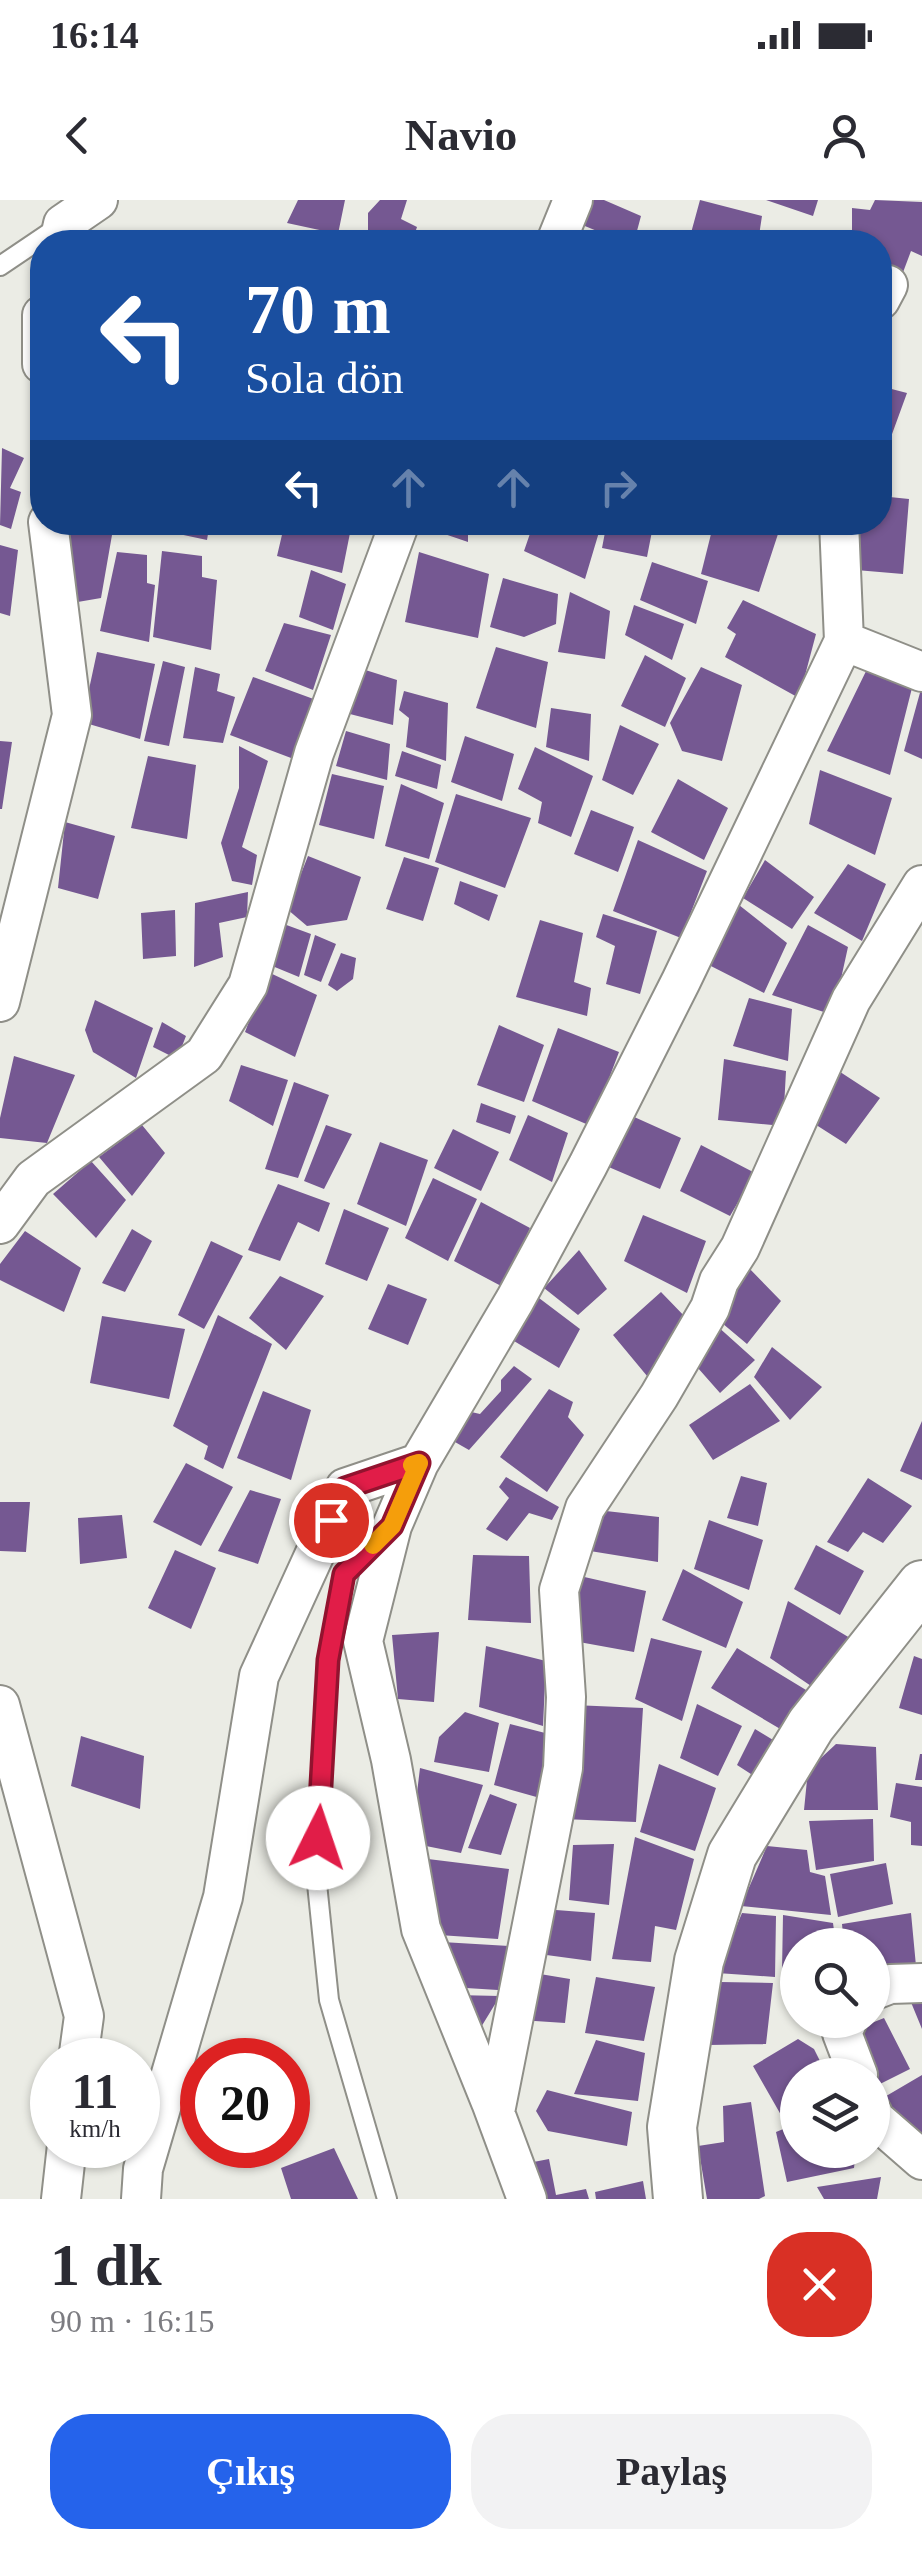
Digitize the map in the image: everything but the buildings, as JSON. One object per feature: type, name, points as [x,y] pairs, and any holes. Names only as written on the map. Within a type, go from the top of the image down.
[{"type":"street","points":[[63,230],[98,200]]},
{"type":"street","points":[[561,230],[572,200]]},
{"type":"street","points":[[0,1002],[72,716],[50,535]]},
{"type":"street","points":[[0,1224],[34,1179],[204,1056],[248,985],[314,753],[395,535]]},
{"type":"street","points":[[527,2199],[421,1930],[391,1760],[363,1641],[392,1526],[419,1463],[515,1300],[588,1165],[844,641],[840,535]]},
{"type":"street","points":[[844,641],[922,672]]},
{"type":"street","points":[[495,2112],[563,1768],[566,1697],[560,1590],[585,1508],[659,1396],[710,1308],[718,1281],[740,1248],[851,1000],[922,885]]},
{"type":"street","points":[[141,2199],[143,2169],[223,1897],[260,1676],[345,1488],[419,1463]]},
{"type":"street","points":[[678,2199],[672,2127],[698,1961],[732,1855],[811,1725],[922,1585]]},
{"type":"street","points":[[0,1705],[84,2016],[81,2038]]},
{"type":"street","points":[[890,1984],[922,1983]]},
{"type":"street","points":[[890,2132],[922,2160]]},
{"type":"street","points":[[61,2199],[65,2168]]},
{"type":"lane","points":[[0,266],[30,250]]},
{"type":"lane","points":[[387,2199],[330,2000],[316,1874],[328,1660],[344,1574],[392,1526]]},
{"type":"slow traffic","points":[[373,1545],[392,1526],[419,1463],[412,1465]]},
{"type":"route","points":[[318,1838],[328,1660],[344,1574],[392,1526],[419,1463],[345,1488],[331,1520]]}]
